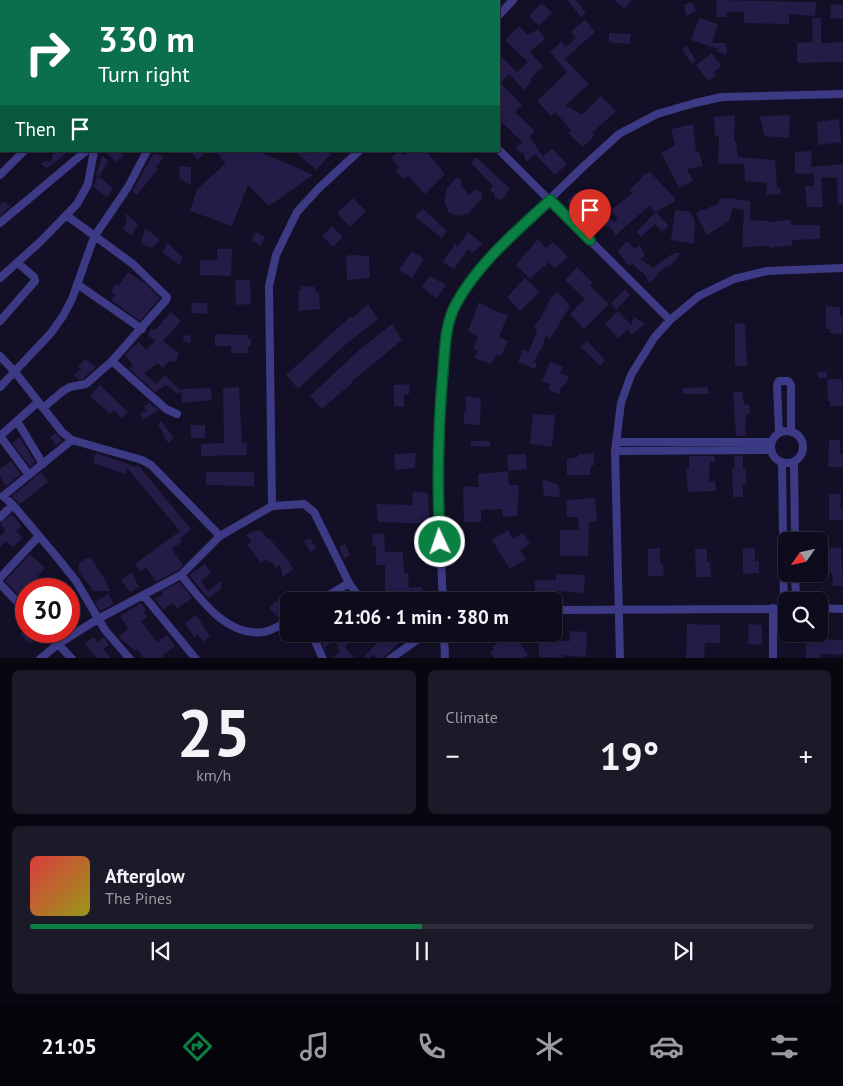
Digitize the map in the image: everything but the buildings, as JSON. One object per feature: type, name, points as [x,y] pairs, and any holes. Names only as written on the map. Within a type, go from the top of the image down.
[{"type":"street","points":[[500,14],[513,0]]},
{"type":"street","points":[[443,592],[438,502],[441,400],[446,333],[455,306],[469,282],[508,239],[584,165],[619,134],[657,114],[722,97],[843,94]]},
{"type":"street","points":[[500,151],[670,320]]},
{"type":"street","points":[[0,175],[23,152]]},
{"type":"street","points":[[0,223],[85,152]]},
{"type":"street","points":[[1,277],[18,263],[77,204],[88,184],[94,152]]},
{"type":"street","points":[[0,387],[57,324],[72,299],[94,237],[128,187],[146,152]]},
{"type":"street","points":[[272,506],[269,286],[276,255],[297,212],[318,188],[358,152]]},
{"type":"street","points":[[29,475],[2,433],[63,391],[70,387],[86,384],[112,361],[123,347],[142,329],[167,297],[132,264],[66,215]]},
{"type":"street","points":[[0,321],[35,281],[34,277],[18,263]]},
{"type":"street","points":[[620,658],[616,447],[620,403],[632,375],[654,338],[670,320],[699,296],[734,279],[768,272],[843,268]]},
{"type":"street","points":[[78,284],[142,329]]},
{"type":"street","points":[[0,356],[15,372],[62,432],[72,440],[142,460],[151,465],[220,536]]},
{"type":"street","points":[[112,361],[166,409],[177,414]]},
{"type":"street","points":[[616,447],[674,447],[750,451],[771,446],[779,433],[777,385],[779,381],[788,381],[791,385],[792,432]]},
{"type":"street","points":[[17,421],[43,464]]},
{"type":"street","points":[[771,446],[775,458],[782,462],[794,462],[800,456],[801,440],[792,432],[779,433]]},
{"type":"street","points":[[72,440],[2,495],[13,505],[76,581],[104,630],[130,658]]},
{"type":"street","points":[[674,447],[750,442],[771,446]]},
{"type":"street","points":[[750,442],[750,451]]},
{"type":"street","points":[[782,462],[785,592]]},
{"type":"street","points":[[794,462],[795,532]]},
{"type":"street","points":[[40,658],[58,644],[98,619],[180,575],[220,536],[272,506],[304,504],[314,512],[356,592]]},
{"type":"street","points":[[0,517],[13,505]]},
{"type":"street","points":[[783,511],[794,511]]},
{"type":"street","points":[[0,578],[39,536]]},
{"type":"street","points":[[180,575],[211,610],[238,628],[264,632],[280,626]]},
{"type":"street","points":[[334,592],[350,583]]},
{"type":"street","points":[[0,584],[15,600]]},
{"type":"street","points":[[144,596],[196,658]]},
{"type":"street","points":[[773,608],[773,658]]},
{"type":"street","points":[[562,610],[778,608]]},
{"type":"street","points":[[828,608],[843,608]]},
{"type":"street","points":[[316,642],[323,658]]},
{"type":"street","points":[[390,658],[414,642]]},
{"type":"street","points":[[444,642],[445,658]]},
{"type":"street","points":[[58,644],[72,658]]},
{"type":"route","points":[[440,542],[438,502],[441,400],[446,333],[455,306],[469,282],[508,239],[550,200],[590,240]]}]
